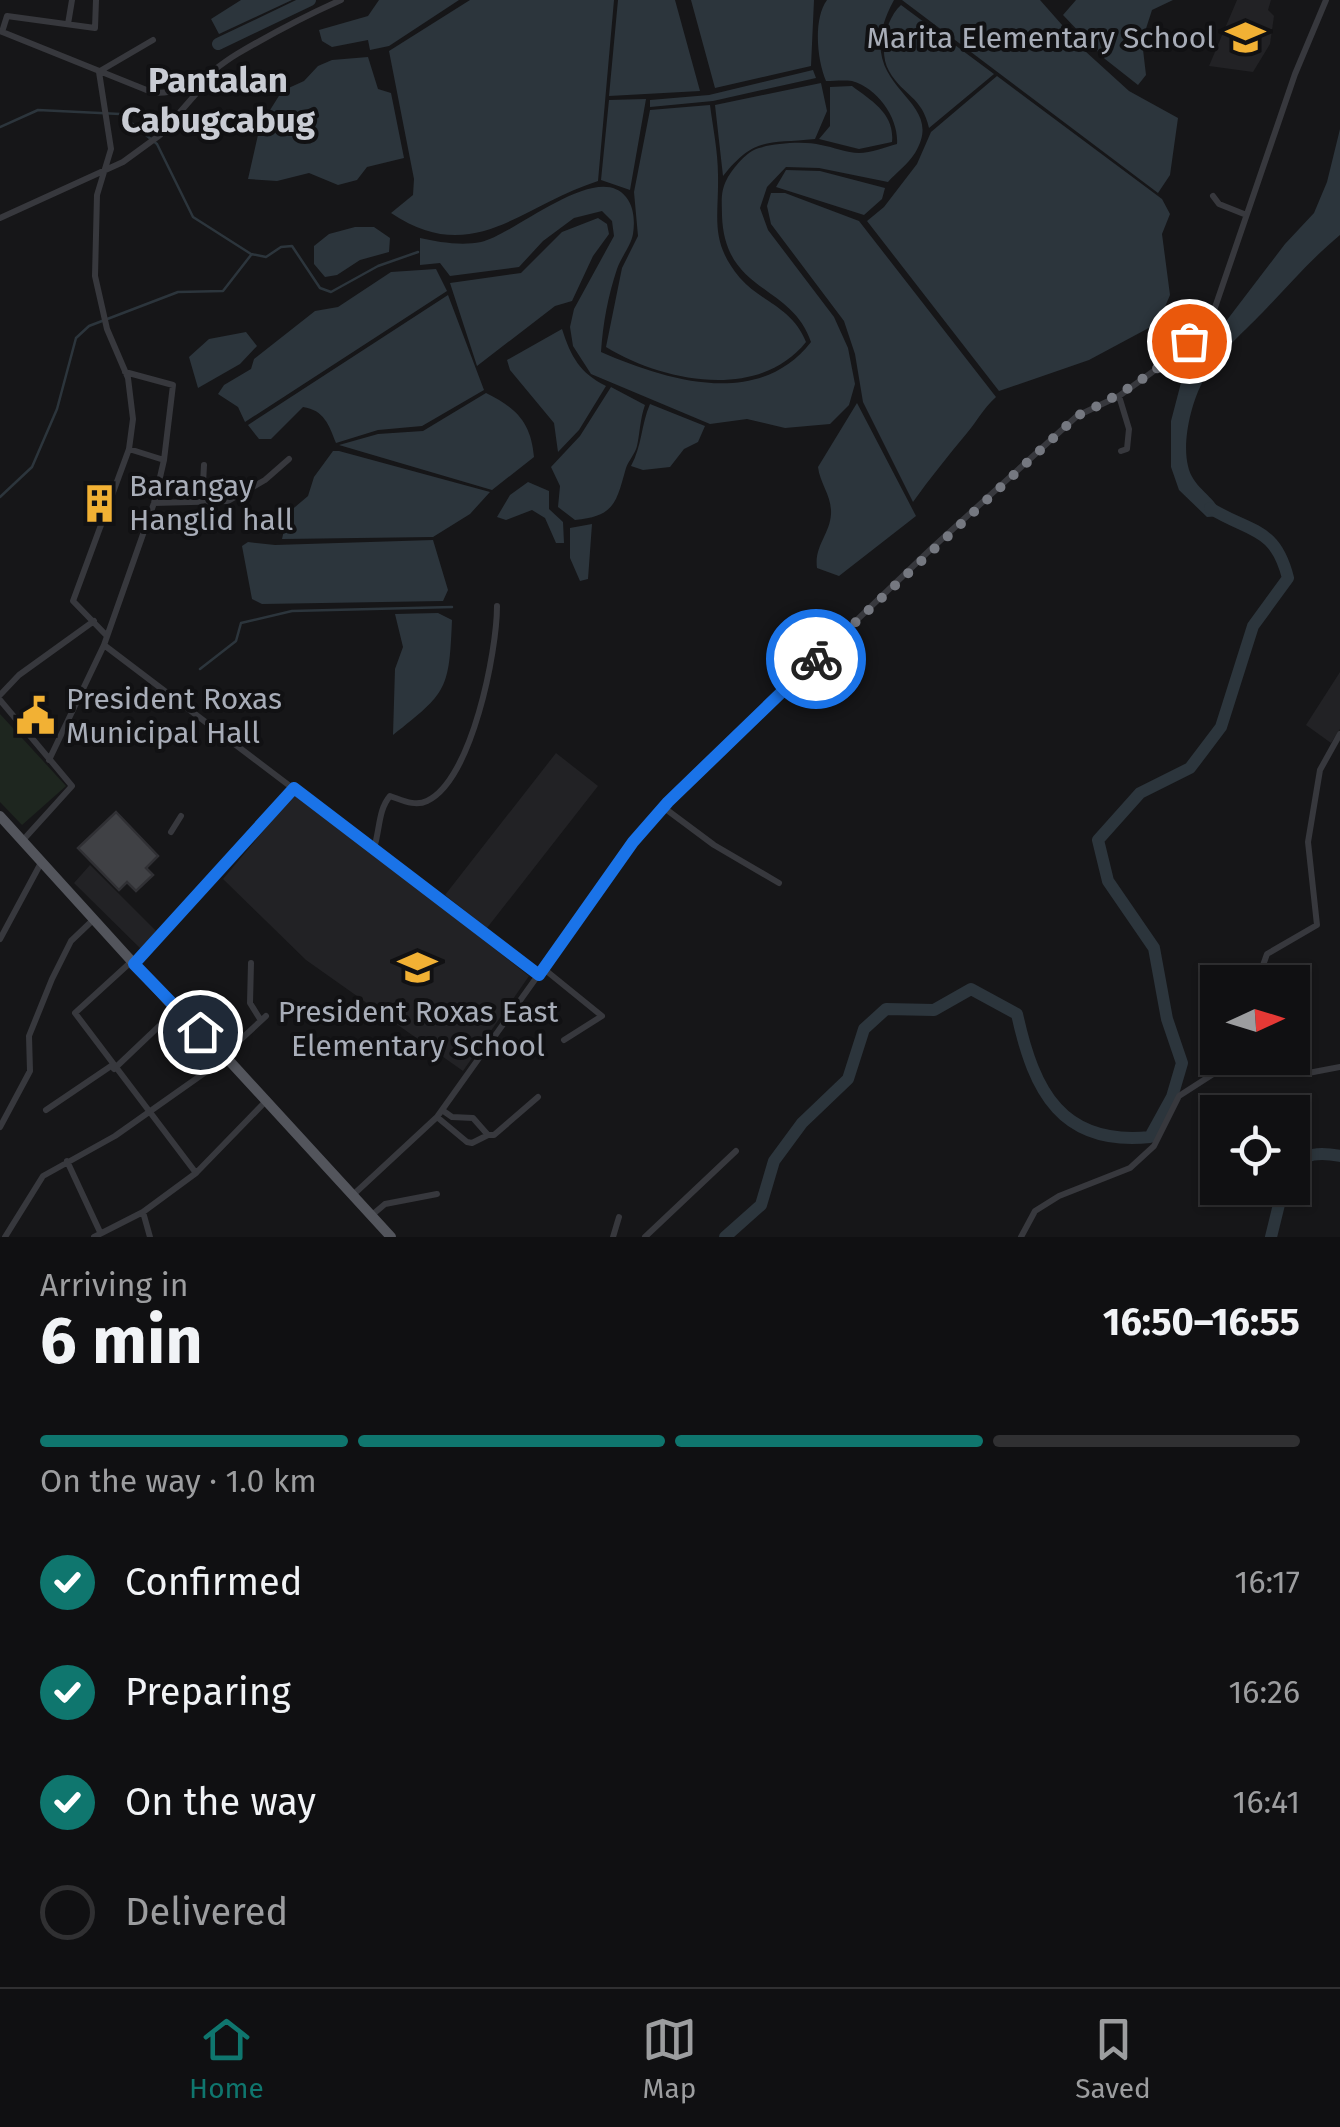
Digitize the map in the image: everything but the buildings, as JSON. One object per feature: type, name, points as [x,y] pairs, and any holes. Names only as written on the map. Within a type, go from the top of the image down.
[{"type":"main road","points":[[0,816],[176,1010],[267,1100],[391,1237]]},
{"type":"street","points":[[68,24],[72,0]]},
{"type":"street","points":[[96,0],[95,28],[7,16],[1,32],[154,93],[174,93],[210,78]]},
{"type":"street","points":[[0,218],[123,162],[160,135],[232,57],[341,0]]},
{"type":"street","points":[[354,1194],[440,1114],[633,842],[663,807],[931,549],[1077,416],[1119,396],[1169,360],[1210,322],[1244,214],[1326,0]]},
{"type":"street","points":[[98,72],[153,40]]},
{"type":"street","points":[[98,72],[110,149],[97,195],[95,276],[103,316],[124,372],[133,419],[129,449],[73,601],[106,635]]},
{"type":"street","points":[[1213,196],[1219,204],[1244,214]]},
{"type":"street","points":[[49,760],[104,645],[154,503],[164,460],[173,385],[124,372]]},
{"type":"street","points":[[1119,396],[1129,429],[1127,449],[1121,452]]},
{"type":"street","points":[[129,449],[164,460]]},
{"type":"street","points":[[154,503],[228,502],[265,480],[289,459]]},
{"type":"street","points":[[202,502],[204,465]]},
{"type":"street","points":[[374,848],[382,825],[381,807],[390,796],[410,804],[428,800],[459,771],[497,640],[496,606]]},
{"type":"street","points":[[24,839],[72,786],[0,697],[19,675],[94,620]]},
{"type":"street","points":[[104,645],[602,1016],[564,1040]]},
{"type":"street","points":[[1262,965],[1266,954],[1317,925],[1308,842],[1320,770],[1340,734]]},
{"type":"street","points":[[196,1173],[75,1014],[133,963],[294,788]]},
{"type":"street","points":[[663,807],[779,883]]},
{"type":"street","points":[[172,832],[180,816]]},
{"type":"street","points":[[0,940],[42,860]]},
{"type":"street","points":[[0,1127],[30,1071],[29,1036],[52,979],[71,941],[93,920]]},
{"type":"street","points":[[5,1237],[43,1176],[150,1113],[225,1056],[263,1018],[250,1003],[250,964]]},
{"type":"street","points":[[46,1110],[112,1067],[176,1010]]},
{"type":"street","points":[[1310,1073],[1340,1067]]},
{"type":"street","points":[[1020,1237],[1035,1210],[1130,1168],[1154,1146],[1179,1096],[1213,1075]]},
{"type":"street","points":[[440,1114],[467,1142],[494,1135],[538,1097]]},
{"type":"street","points":[[67,1161],[97,1235],[143,1212],[196,1173],[267,1100]]},
{"type":"street","points":[[440,1114],[473,1118],[488,1134]]},
{"type":"street","points":[[646,1237],[736,1151]]},
{"type":"street","points":[[372,1214],[385,1204],[438,1194]]},
{"type":"street","points":[[143,1212],[150,1237]]},
{"type":"street","points":[[613,1237],[619,1217]]},
{"type":"shaded area","points":[[241,0],[292,0],[219,34],[211,19]]},
{"type":"shaded area","points":[[379,0],[459,0],[389,46],[370,50],[368,40],[332,47],[322,41],[319,30],[368,16]]},
{"type":"shaded area","points":[[470,0],[614,0],[598,181],[496,227],[472,234],[447,235],[420,228],[391,213],[413,195],[414,179],[389,51]]},
{"type":"shaded area","points":[[618,0],[675,0],[700,91],[609,96]]},
{"type":"shaded area","points":[[691,0],[814,0],[811,66],[715,88]]},
{"type":"shaded area","points":[[827,0],[894,0],[882,30],[881,54],[888,73],[920,117],[922,133],[915,153],[888,182],[819,168],[786,167],[767,187],[760,208],[768,230],[834,317],[848,348],[855,384],[849,405],[830,424],[785,428],[747,419],[710,424],[591,374],[573,346],[570,327],[574,309],[614,236],[612,221],[602,211],[574,218],[543,241],[519,267],[450,276],[440,263],[420,265],[420,238],[458,244],[481,242],[576,193],[596,187],[613,188],[629,201],[634,229],[611,289],[601,352],[655,372],[712,383],[766,376],[790,363],[811,342],[789,308],[746,275],[734,260],[726,241],[722,197],[733,170],[759,148],[807,143],[859,153],[897,144],[890,115],[878,97],[852,81],[826,81],[818,40]]},
{"type":"shaded area","points":[[902,0],[1040,0],[1085,51],[1129,91],[1178,118],[1170,175],[1158,193]]},
{"type":"shaded area","points":[[1076,0],[1173,0],[1152,10],[1142,41],[1146,75],[1138,85],[1105,59],[1063,15]]},
{"type":"shaded area","name":"Marita Elementary School","points":[[1237,0],[1271,0],[1268,10],[1274,16],[1270,44],[1253,72],[1209,66]]},
{"type":"shaded area","points":[[901,5],[994,74],[929,128],[922,109],[894,79],[886,63],[885,36]]},
{"type":"shaded area","points":[[368,57],[378,89],[391,93],[404,158],[367,167],[357,180],[338,185],[309,173],[277,181],[248,179],[260,126],[282,91],[304,81],[318,66],[332,60]]},
{"type":"shaded area","points":[[813,70],[816,78],[713,101],[650,107],[650,100],[709,95]]},
{"type":"shaded area","points":[[997,76],[1162,199],[1170,214],[1162,234],[1170,295],[1158,323],[1089,360],[999,391],[867,221],[884,207],[917,164],[931,132]]},
{"type":"shaded area","points":[[821,83],[827,111],[815,139],[763,144],[744,154],[723,176],[715,105]]},
{"type":"shaded area","points":[[852,86],[886,116],[892,142],[859,149],[819,139],[830,126],[830,87]]},
{"type":"shaded area","points":[[646,99],[630,190],[601,180],[609,100]]},
{"type":"shaded area","points":[[710,105],[718,166],[718,229],[724,252],[740,278],[785,313],[806,342],[786,361],[763,373],[737,379],[682,376],[655,369],[606,347],[622,268],[638,236],[634,192],[650,110]]},
{"type":"shaded area","points":[[1340,129],[1340,235],[1222,354],[1194,401],[1187,435],[1188,466],[1194,481],[1222,516],[1207,517],[1179,490],[1171,467],[1171,421],[1182,379],[1285,244],[1314,213],[1327,182]]},
{"type":"shaded area","points":[[786,170],[820,171],[885,188],[882,199],[864,215],[776,187]]},
{"type":"shaded area","points":[[771,193],[785,193],[859,221],[996,397],[913,502],[863,402],[855,354],[844,321],[771,224],[767,206]]},
{"type":"shaded area","points":[[598,218],[607,224],[609,234],[593,256],[572,301],[555,306],[477,366],[450,283],[521,273],[562,232]]},
{"type":"shaded area","points":[[374,227],[390,238],[389,252],[360,260],[337,275],[325,277],[314,264],[314,246],[329,234]]},
{"type":"shaded area","points":[[436,269],[447,291],[245,422],[238,407],[218,394],[224,385],[251,369],[254,359],[315,311],[338,307],[391,272]]},
{"type":"shaded area","points":[[448,295],[484,390],[422,426],[378,430],[336,443],[321,415],[303,407],[271,439],[259,439],[248,425]]},
{"type":"shaded area","points":[[562,329],[578,363],[589,376],[606,386],[579,430],[558,452],[554,423],[510,370],[507,360]]},
{"type":"shaded area","points":[[246,332],[257,346],[240,364],[198,388],[189,357],[209,339]]},
{"type":"shaded area","points":[[611,387],[645,405],[637,446],[612,506],[598,515],[575,520],[558,507],[560,486],[551,467],[580,436]]},
{"type":"shaded area","points":[[486,393],[520,418],[529,434],[534,457],[492,490],[339,445],[378,434],[423,431]]},
{"type":"shaded area","points":[[857,403],[916,516],[839,576],[817,568],[831,514],[818,467]]},
{"type":"shaded area","points":[[650,404],[705,426],[698,442],[684,449],[670,467],[643,470],[631,466]]},
{"type":"shaded area","points":[[333,451],[490,492],[470,514],[433,537],[282,539],[288,513],[308,496],[314,477]]},
{"type":"shaded area","points":[[528,482],[549,491],[549,509],[563,522],[564,543],[556,543],[545,518],[532,510],[506,520],[497,517],[510,495]]},
{"type":"shaded area","points":[[592,524],[588,579],[580,581],[570,558],[570,528]]},
{"type":"shaded area","points":[[433,540],[448,590],[443,601],[262,604],[252,599],[242,546],[248,542],[275,545]]},
{"type":"shaded area","points":[[438,613],[452,620],[447,675],[435,698],[393,735],[395,669],[403,647],[395,614]]},
{"type":"shaded area","points":[[1340,672],[1340,729],[1331,743],[1306,725]]},
{"type":"shaded area","points":[[0,714],[66,786],[22,825],[0,802]]},
{"type":"shaded area","points":[[556,753],[598,786],[487,928],[445,895]]},
{"type":"shaded area","name":"President Roxas East Elementary School","points":[[296,792],[529,976],[463,1071],[306,960],[223,879]]},
{"type":"shaded area","points":[[90,865],[156,931],[143,951],[74,883]]},
{"type":"waterway","points":[[218,44],[310,0]]},
{"type":"waterway","points":[[0,127],[38,110],[120,114],[157,144],[193,217],[251,254],[266,257],[281,247],[292,246],[320,288],[331,292],[378,266],[418,252]]},
{"type":"waterway","points":[[0,497],[32,467],[57,409],[76,338],[89,326],[178,292],[223,291],[251,255]]},
{"type":"waterway","points":[[725,1237],[761,1205],[774,1161],[802,1123],[848,1079],[864,1029],[886,1009],[934,1010],[971,989],[1017,1014],[1043,1090],[1074,1123],[1094,1133],[1150,1137],[1172,1097],[1182,1063],[1167,1019],[1154,948],[1108,881],[1098,840],[1140,793],[1190,768],[1221,727],[1253,626],[1288,578],[1283,561],[1268,540],[1210,508]]},
{"type":"waterway","points":[[200,669],[236,641],[241,623],[292,611],[452,607]]},
{"type":"waterway","points":[[1310,1156],[1340,1156]]},
{"type":"waterway","points":[[1271,1237],[1279,1205]]},
{"type":"way so far","points":[[816,659],[1077,416],[1119,396],[1189,341]]},
{"type":"place","name":"Marita Elementary School","points":[[1245,38]]},
{"type":"place","name":"Barangay Hanglid hall","points":[[99,503]]},
{"type":"place","name":"President Roxas Municipal Hall","points":[[36,716]]},
{"type":"place","name":"President Roxas East Elementary School","points":[[418,968]]},
{"type":"district","name":"Pantalan Cabugcabug","points":[[218,100]]},
{"type":"route","points":[[200,1032],[134,964],[294,788],[539,975],[633,842],[668,802],[816,659]]}]
